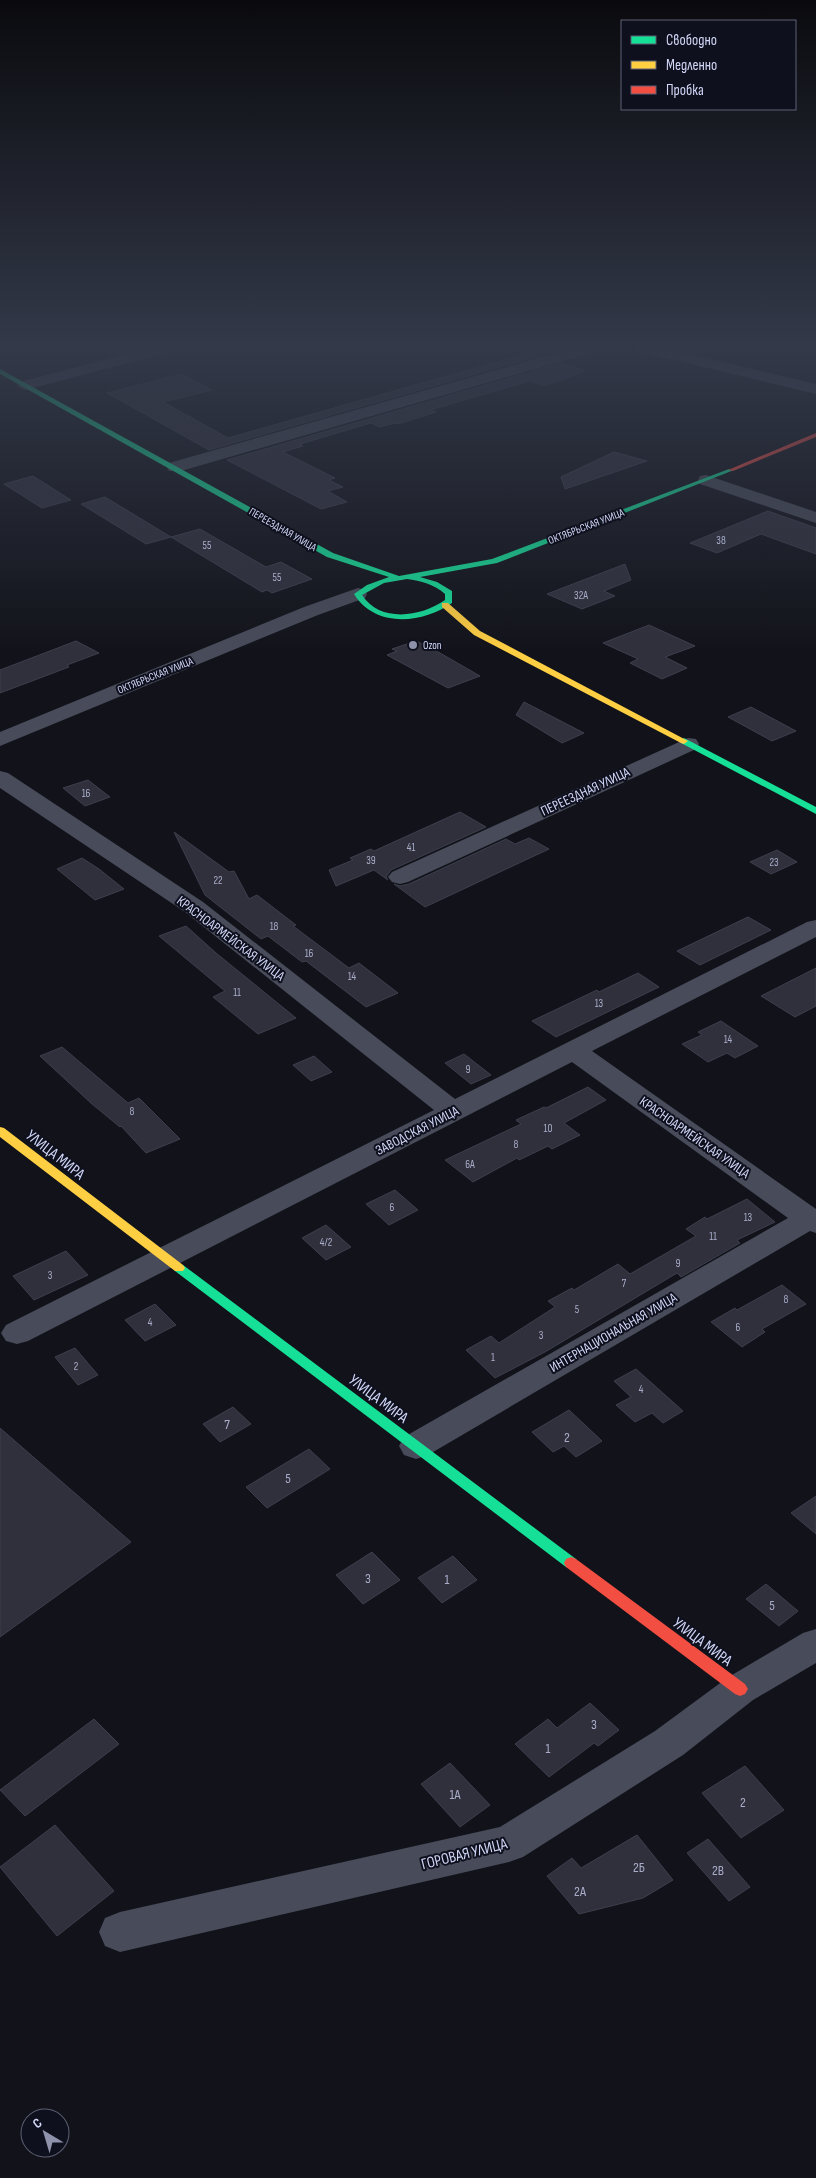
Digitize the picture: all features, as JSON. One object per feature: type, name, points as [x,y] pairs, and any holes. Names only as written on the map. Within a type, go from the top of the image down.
[{"type":"main road","name":"ПЕРЕЕЗДНАЯ УЛИЦА","points":[[144,450],[330,555],[402,578],[426,580],[441,585],[449,593],[447,603]]},
{"type":"main road","name":"ОКТЯБРЬСКАЯ УЛИЦА","points":[[356,590],[385,579],[402,578],[494,561],[780,450]]},
{"type":"main road","name":"ПЕРЕЕЗДНАЯ УЛИЦА","points":[[330,555],[341,570]]},
{"type":"main road","name":"ОКТЯБРЬСКАЯ УЛИЦА","points":[[475,578],[494,561]]},
{"type":"main road","points":[[356,590],[359,601],[364,607],[382,614],[428,623]]},
{"type":"main road","points":[[382,614],[408,616],[427,614],[447,603],[462,590]]},
{"type":"main road","points":[[447,603],[477,633]]},
{"type":"main road","points":[[458,629],[477,633],[816,811]]},
{"type":"main road","name":"УЛИЦА МИРА","points":[[0,1131],[165,1258],[740,1689]]},
{"type":"street","points":[[176,467],[237,450]]},
{"type":"street","points":[[706,480],[816,518]]},
{"type":"street","name":"ОКТЯБРЬСКАЯ УЛИЦА","points":[[0,740],[356,590]]},
{"type":"street","name":"ОКТЯБРЬСКАЯ УЛИЦА","points":[[310,611],[382,614]]},
{"type":"street","name":"ПЕРЕЕЗДНАЯ УЛИЦА","points":[[400,876],[688,744]]},
{"type":"street","name":"КРАСНОАРМЕЙСКАЯ УЛИЦА","points":[[0,778],[194,907],[453,1111]]},
{"type":"street","name":"ЗАВОДСКАЯ УЛИЦА","points":[[17,1333],[816,927]]},
{"type":"street","name":"КРАСНОАРМЕЙСКАЯ УЛИЦА","points":[[574,1051],[813,1221]]},
{"type":"street","name":"ИНТЕРНАЦИОНАЛЬНАЯ УЛИЦА","points":[[416,1446],[813,1221]]},
{"type":"street","name":"ГОРОВАЯ УЛИЦА","points":[[120,1932],[508,1844],[669,1743],[740,1689],[816,1644]]},
{"type":"building","points":[[263,450],[291,450],[283,452],[335,478],[329,480],[343,487],[328,491],[347,502],[321,509],[227,460]]},
{"type":"building","points":[[614,452],[647,461],[565,489],[561,477]]},
{"type":"building","points":[[33,476],[71,500],[42,508],[4,484]]},
{"type":"building","points":[[105,497],[171,537],[146,544],[81,504]]},
{"type":"building","points":[[768,511],[816,528],[816,554],[761,534],[717,553],[690,543]]},
{"type":"building","points":[[200,529],[266,567],[281,562],[312,579],[272,593],[267,590],[262,592],[171,537]]},
{"type":"building","points":[[625,564],[631,580],[604,591],[615,596],[582,609],[547,594]]},
{"type":"building","points":[[649,625],[695,646],[665,657],[687,668],[662,679],[630,663],[638,659],[603,643]]},
{"type":"building","points":[[76,641],[99,653],[67,665],[69,667],[0,693],[0,670]]},
{"type":"building","points":[[416,641],[480,676],[448,688],[387,655],[397,651],[392,649]]},
{"type":"building","points":[[524,702],[584,733],[562,743],[516,715]]},
{"type":"building","points":[[751,707],[796,731],[772,741],[728,717]]},
{"type":"building","points":[[88,780],[110,797],[85,806],[63,788]]},
{"type":"building","points":[[460,812],[486,827],[391,870],[386,877],[388,880],[374,870],[336,886],[329,870],[353,860],[350,858],[371,849],[374,851]]},
{"type":"building","points":[[174,832],[229,872],[234,871],[249,899],[257,895],[296,925],[293,926],[349,968],[359,963],[398,993],[366,1007],[306,961],[302,962],[268,936],[261,939],[205,895]]},
{"type":"building","points":[[529,838],[549,849],[425,907],[394,884],[400,886],[409,884],[506,839],[515,844]]},
{"type":"building","points":[[777,850],[797,862],[771,874],[750,862]]},
{"type":"building","points":[[82,858],[124,889],[95,900],[57,869]]},
{"type":"building","points":[[748,917],[771,930],[700,965],[677,951]]},
{"type":"building","points":[[186,926],[296,1018],[258,1034],[213,997],[225,991],[159,936]]},
{"type":"building","points":[[816,968],[816,1006],[795,1017],[761,996]]},
{"type":"building","points":[[638,973],[659,987],[556,1037],[532,1021],[597,990],[599,992]]},
{"type":"building","points":[[721,1021],[758,1046],[735,1058],[727,1053],[708,1062],[682,1044],[702,1035],[698,1032]]},
{"type":"building","points":[[62,1047],[128,1103],[139,1098],[180,1139],[146,1153],[121,1126],[92,1104],[40,1056]]},
{"type":"building","points":[[464,1054],[491,1075],[471,1084],[445,1063]]},
{"type":"building","points":[[314,1056],[332,1072],[311,1081],[293,1065]]},
{"type":"building","points":[[588,1087],[606,1100],[564,1123],[580,1135],[552,1149],[548,1146],[519,1160],[517,1158],[473,1182],[445,1160],[521,1124],[516,1120],[544,1107],[546,1108]]},
{"type":"building","points":[[395,1190],[418,1210],[389,1225],[366,1204]]},
{"type":"building","points":[[747,1199],[775,1222],[737,1240],[740,1243],[681,1277],[677,1273],[545,1352],[495,1378],[466,1350],[491,1336],[499,1343],[555,1307],[548,1301],[572,1288],[574,1290],[618,1264],[630,1274],[696,1236],[686,1229],[705,1217],[707,1219]]},
{"type":"building","points":[[326,1225],[351,1247],[326,1260],[302,1238]]},
{"type":"building","points":[[66,1251],[88,1275],[34,1300],[13,1276]]},
{"type":"building","points":[[782,1285],[806,1304],[762,1329],[765,1332],[742,1347],[711,1322],[735,1308],[737,1310]]},
{"type":"building","points":[[155,1304],[176,1325],[145,1341],[125,1320]]},
{"type":"building","points":[[75,1348],[98,1375],[78,1385],[55,1357]]},
{"type":"building","points":[[636,1369],[683,1411],[663,1423],[652,1413],[635,1422],[616,1405],[631,1397],[614,1381]]},
{"type":"building","points":[[233,1407],[251,1424],[220,1442],[203,1424]]},
{"type":"building","points":[[569,1410],[602,1441],[576,1457],[564,1446],[553,1452],[532,1432]]},
{"type":"building","points":[[0,1428],[131,1542],[0,1637]]},
{"type":"building","points":[[309,1449],[330,1469],[267,1508],[246,1487]]},
{"type":"building","points":[[816,1496],[816,1534],[791,1513]]},
{"type":"building","points":[[372,1552],[400,1580],[363,1604],[336,1575]]},
{"type":"building","points":[[453,1556],[477,1580],[442,1603],[418,1578]]},
{"type":"building","points":[[766,1584],[798,1611],[779,1626],[746,1599]]},
{"type":"building","points":[[590,1703],[619,1730],[598,1746],[594,1743],[549,1777],[515,1744],[548,1719],[557,1728]]},
{"type":"building","points":[[94,1719],[119,1744],[25,1816],[0,1790]]},
{"type":"building","points":[[450,1763],[490,1805],[460,1827],[421,1784]]},
{"type":"building","points":[[745,1766],[784,1810],[741,1838],[702,1793]]},
{"type":"building","points":[[55,1825],[114,1891],[57,1936],[0,1867]]},
{"type":"building","points":[[637,1835],[673,1880],[643,1898],[579,1914],[547,1876],[572,1858],[581,1868]]},
{"type":"building","points":[[708,1839],[750,1887],[729,1901],[687,1853]]},
{"type":"traffic: fast","points":[[141,450],[330,555],[398,578]]},
{"type":"traffic: fast","points":[[407,577],[494,561],[731,470]]},
{"type":"traffic: fast","points":[[407,577],[424,580],[440,586],[449,593],[449,601],[440,608],[428,613],[400,617],[374,611],[364,604],[358,594],[381,582],[407,577]]},
{"type":"traffic: fast","points":[[684,741],[816,811]]},
{"type":"traffic: fast","points":[[179,1268],[571,1563]]},
{"type":"traffic: slow","points":[[445,605],[477,633],[684,741]]},
{"type":"traffic: slow","points":[[0,1131],[179,1268]]},
{"type":"traffic: jam","points":[[731,470],[780,450]]},
{"type":"traffic: jam","points":[[571,1563],[740,1689]]},
{"type":"place","name":"Ozon","points":[[413,645]]}]
